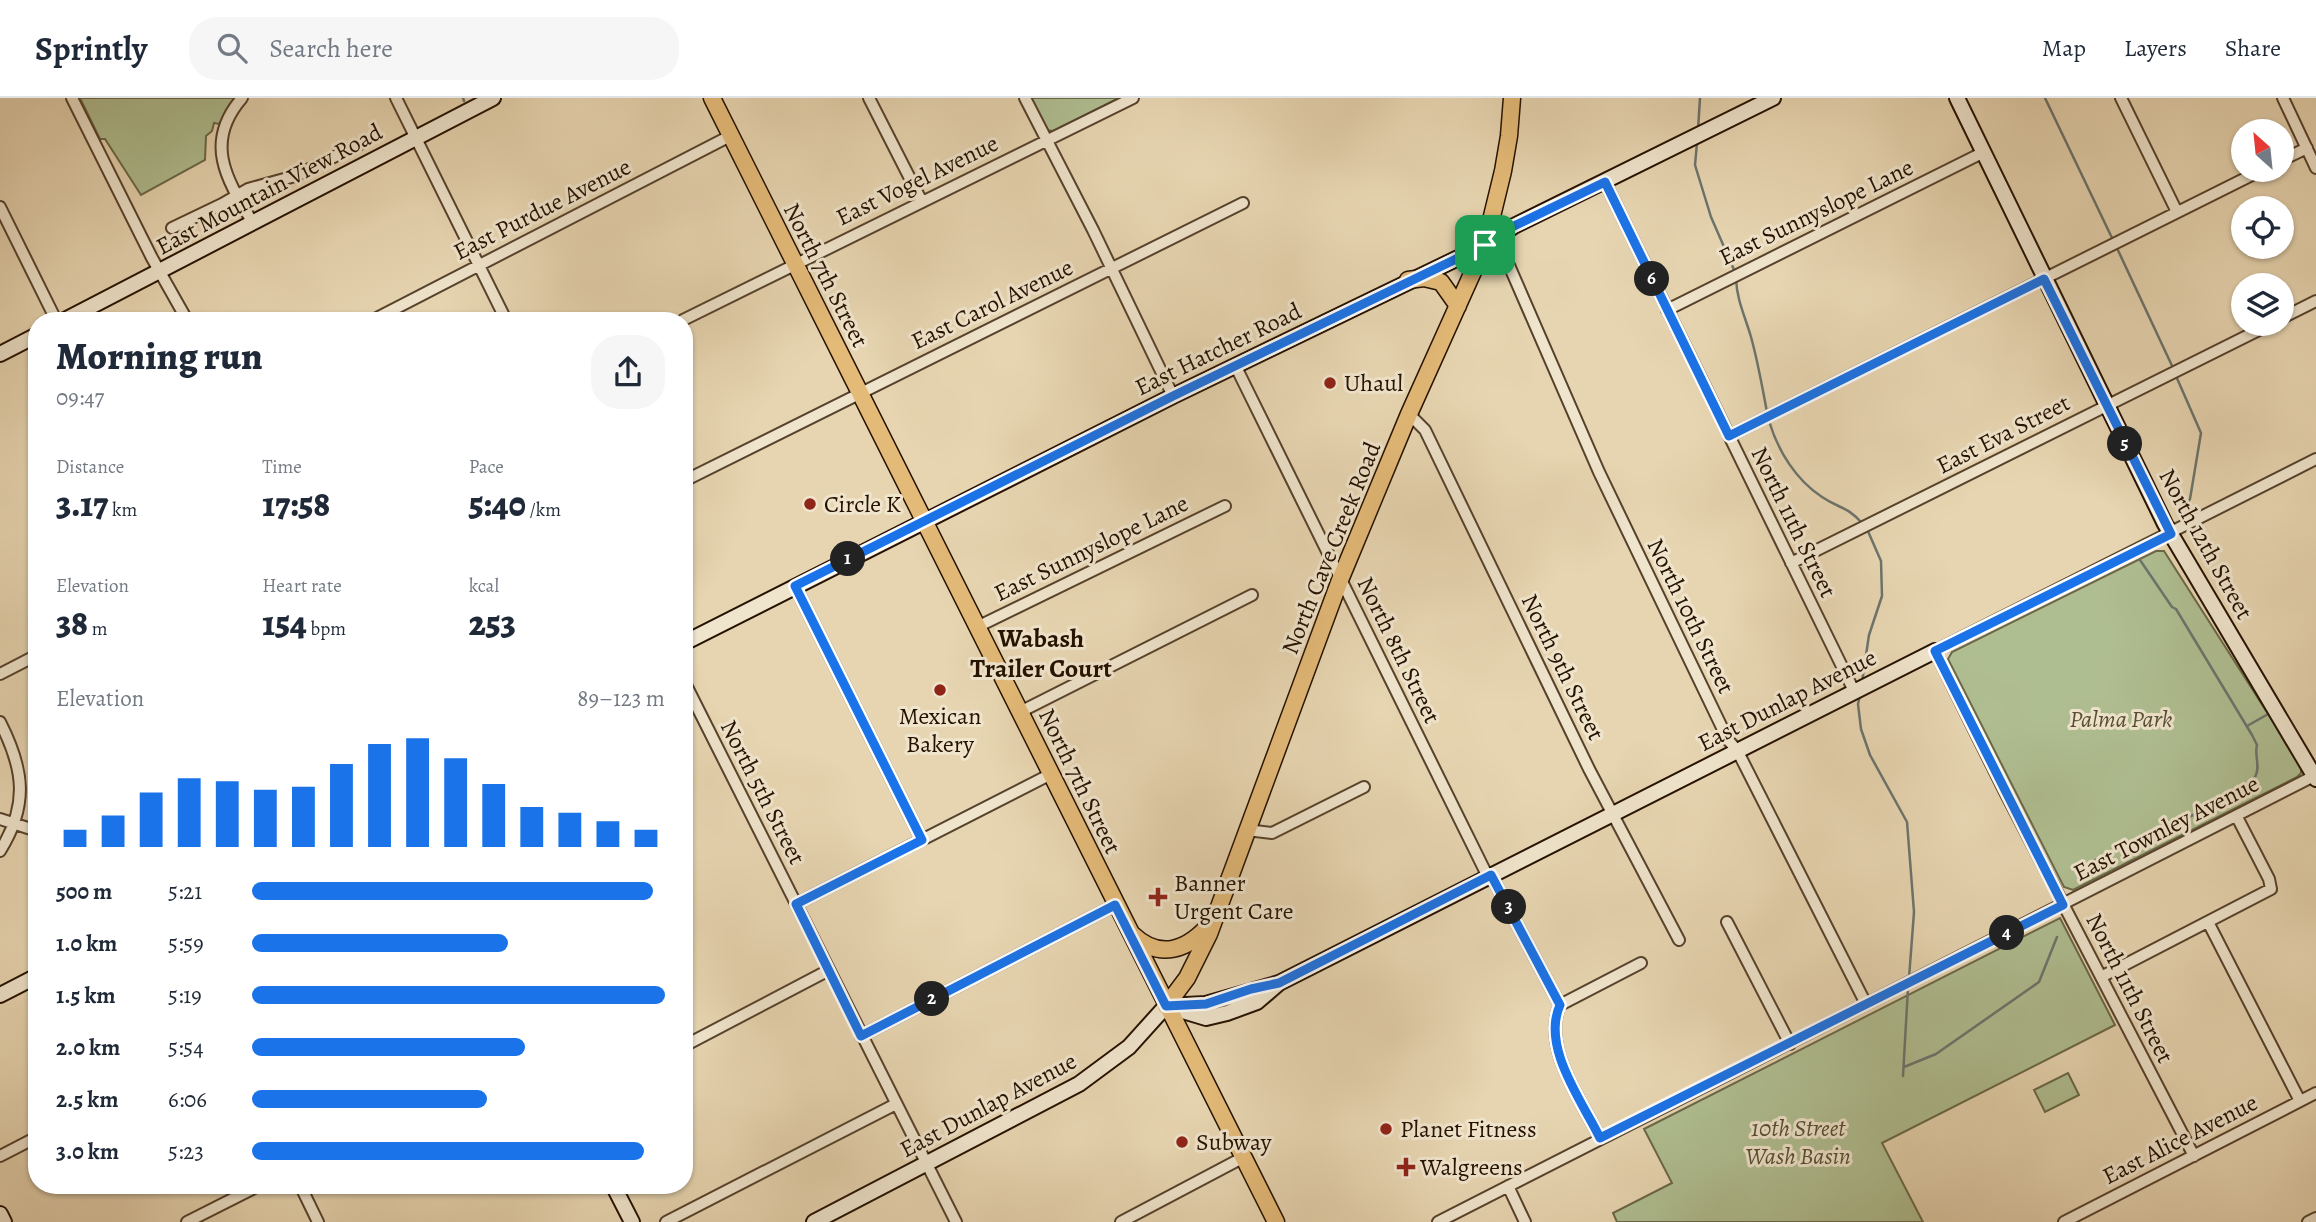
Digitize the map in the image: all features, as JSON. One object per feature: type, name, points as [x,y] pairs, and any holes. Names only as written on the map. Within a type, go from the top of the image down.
[{"type":"main road","name":"North 7th Street","points":[[712,98],[1276,1222]]},
{"type":"main road","name":"North Cave Creek Road","points":[[1166,1006],[1199,957],[1217,915],[1340,580],[1409,414],[1485,245],[1509,136],[1512,98]]},
{"type":"main road","points":[[1408,280],[1435,279],[1447,287],[1458,306]]},
{"type":"main road","points":[[1127,929],[1141,942],[1166,951],[1194,939],[1217,915]]},
{"type":"street","points":[[72,98],[183,312]]},
{"type":"street","points":[[242,98],[225,128],[221,146],[222,163],[253,223]]},
{"type":"street","points":[[396,98],[502,312]]},
{"type":"street","name":"East Mountain View Road","points":[[81,312],[493,98]]},
{"type":"street","points":[[869,98],[922,202]]},
{"type":"street","points":[[1025,98],[1173,396]]},
{"type":"street","name":"East Vogel Avenue","points":[[693,315],[1133,98]]},
{"type":"street","name":"North 12th Street","points":[[1957,98],[2171,534],[2315,777]]},
{"type":"street","points":[[2121,98],[2177,212]]},
{"type":"street","points":[[2284,98],[2316,168]]},
{"type":"street","name":"East Hatcher Road","points":[[693,638],[1173,396],[1485,245],[1514,226],[1771,99]]},
{"type":"street","name":"East Purdue Avenue","points":[[388,312],[730,136]]},
{"type":"street","points":[[172,229],[248,188],[295,176],[366,141]]},
{"type":"street","points":[[2294,154],[2306,148]]},
{"type":"street","name":"East Sunnyslope Lane","points":[[1667,310],[1984,152]]},
{"type":"street","name":"North 11th Street","points":[[1605,182],[1854,691]]},
{"type":"street","points":[[1729,436],[2238,182]]},
{"type":"street","name":"East Carol Avenue","points":[[693,476],[1243,203]]},
{"type":"street","points":[[0,207],[52,312]]},
{"type":"street","name":"North 10th Street","points":[[1485,245],[1508,263],[1600,472],[1728,740],[1737,750],[1866,1004]]},
{"type":"street","points":[[2294,312],[2316,301]]},
{"type":"street","name":"East Eva Street","points":[[1791,563],[2247,336]]},
{"type":"street","points":[[0,354],[28,340]]},
{"type":"street","name":"North 8th Street","points":[[1235,366],[1489,876],[1560,1005]]},
{"type":"street","name":"North 9th Street","points":[[1409,414],[1425,430],[1589,769],[1679,940]]},
{"type":"street","name":"East Dunlap Avenue","points":[[814,1222],[1079,1084],[1129,1047],[1166,1006],[1206,1004],[1279,983],[2316,459]]},
{"type":"street","name":"East Sunnyslope Lane","points":[[976,627],[1225,506]]},
{"type":"street","points":[[795,586],[922,840]]},
{"type":"street","points":[[1020,712],[1252,595]]},
{"type":"street","name":"North 11th Street","points":[[1935,651],[2194,1156]]},
{"type":"street","points":[[0,674],[28,660]]},
{"type":"street","name":"North 5th Street","points":[[693,699],[956,1222]]},
{"type":"street","points":[[0,722],[13,748],[21,795],[15,824],[0,851]]},
{"type":"street","points":[[796,904],[1051,774]]},
{"type":"street","name":"East Townley Avenue","points":[[1438,1222],[2315,777]]},
{"type":"street","points":[[1247,830],[1272,833],[1364,787]]},
{"type":"street","points":[[2101,977],[2271,889],[2269,879],[2237,817]]},
{"type":"street","points":[[0,819],[28,828]]},
{"type":"street","points":[[861,1036],[1115,905]]},
{"type":"street","points":[[1727,922],[1790,1044]]},
{"type":"street","points":[[2208,922],[2300,1101]]},
{"type":"street","points":[[1600,1138],[1567,1073],[1555,1042],[1555,1016],[1560,1005],[1641,963]]},
{"type":"street","points":[[693,1041],[829,970]]},
{"type":"street","points":[[0,995],[28,981]]},
{"type":"street","name":"East Alice Avenue","points":[[2064,1222],[2316,1093]]},
{"type":"street","points":[[666,1222],[896,1104]]},
{"type":"street","points":[[0,1156],[28,1142]]},
{"type":"street","points":[[1121,1222],[1244,1157]]},
{"type":"street","points":[[1508,1186],[1525,1222]]},
{"type":"street","points":[[187,1222],[242,1194]]},
{"type":"street","points":[[304,1194],[318,1222]]},
{"type":"street","points":[[618,1194],[632,1222]]},
{"type":"street","points":[[0,1214],[4,1222]]},
{"type":"street","points":[[2308,1222],[2316,1218]]},
{"type":"green space","points":[[80,98],[240,98],[219,124],[214,123],[212,131],[206,136],[205,160],[141,195],[105,139],[100,139]]},
{"type":"green space","points":[[1029,98],[1119,98],[1053,131],[1047,130]]},
{"type":"green space","name":"Palma Park","points":[[2156,551],[2164,551],[2293,753],[2301,767],[2301,773],[2073,890],[2064,887],[1948,659],[1952,652]]},
{"type":"green space","name":"10th Street Wash Basin","points":[[2060,918],[2115,1025],[1882,1143],[1923,1222],[1617,1222],[1613,1213],[1672,1183],[1644,1129]]},
{"type":"green space","points":[[2068,1073],[2079,1095],[2045,1112],[2034,1090]]},
{"type":"waterway","points":[[1698,130],[1700,98]]},
{"type":"waterway","points":[[2045,98],[2113,240]]},
{"type":"waterway","points":[[1697,143],[1695,165],[1711,217],[1735,272]]},
{"type":"waterway","points":[[2116,246],[2174,370]]},
{"type":"waterway","points":[[1736,279],[1767,412]]},
{"type":"waterway","points":[[2176,376],[2201,433],[2190,499],[2181,512]]},
{"type":"waterway","points":[[1769,421],[1783,454],[1804,482],[1863,524]]},
{"type":"waterway","points":[[1862,682],[1869,635],[1882,596],[1881,561],[1867,529]]},
{"type":"waterway","points":[[2080,875],[2091,862],[2179,822],[2228,796],[2246,785],[2257,773],[2257,745],[2252,735],[2176,609],[2140,560]]},
{"type":"waterway","points":[[1860,695],[1858,704],[1861,729],[1870,755],[1907,822],[1914,912],[1909,978]]},
{"type":"waterway","points":[[2247,726],[2270,713]]},
{"type":"waterway","points":[[1904,1067],[1936,1054],[2039,982],[2057,937]]},
{"type":"waterway","points":[[1903,1076],[1908,988]]},
{"type":"place","name":"Uhaul","points":[[1330,383]]},
{"type":"place","name":"Circle K","points":[[810,504]]},
{"type":"place","name":"Mexican Bakery","points":[[940,690]]},
{"type":"place","name":"Banner Urgent Care","points":[[1158,897]]},
{"type":"place","name":"Planet Fitness","points":[[1386,1129]]},
{"type":"place","name":"Subway","points":[[1182,1142]]},
{"type":"place","name":"Walgreens","points":[[1406,1167]]},
{"type":"district","name":"Wabash Trailer Court","points":[[1041,653]]},
{"type":"route","points":[[1605,182],[1729,436],[2044,279],[2171,534],[1935,651],[2063,905],[1600,1138],[1567,1073],[1555,1042],[1553,1029],[1560,1005],[1491,875],[1279,983],[1206,1004],[1166,1006],[1115,905],[861,1036],[796,904],[922,840],[795,586],[1173,396],[1485,245],[1514,226],[1605,182]]}]
